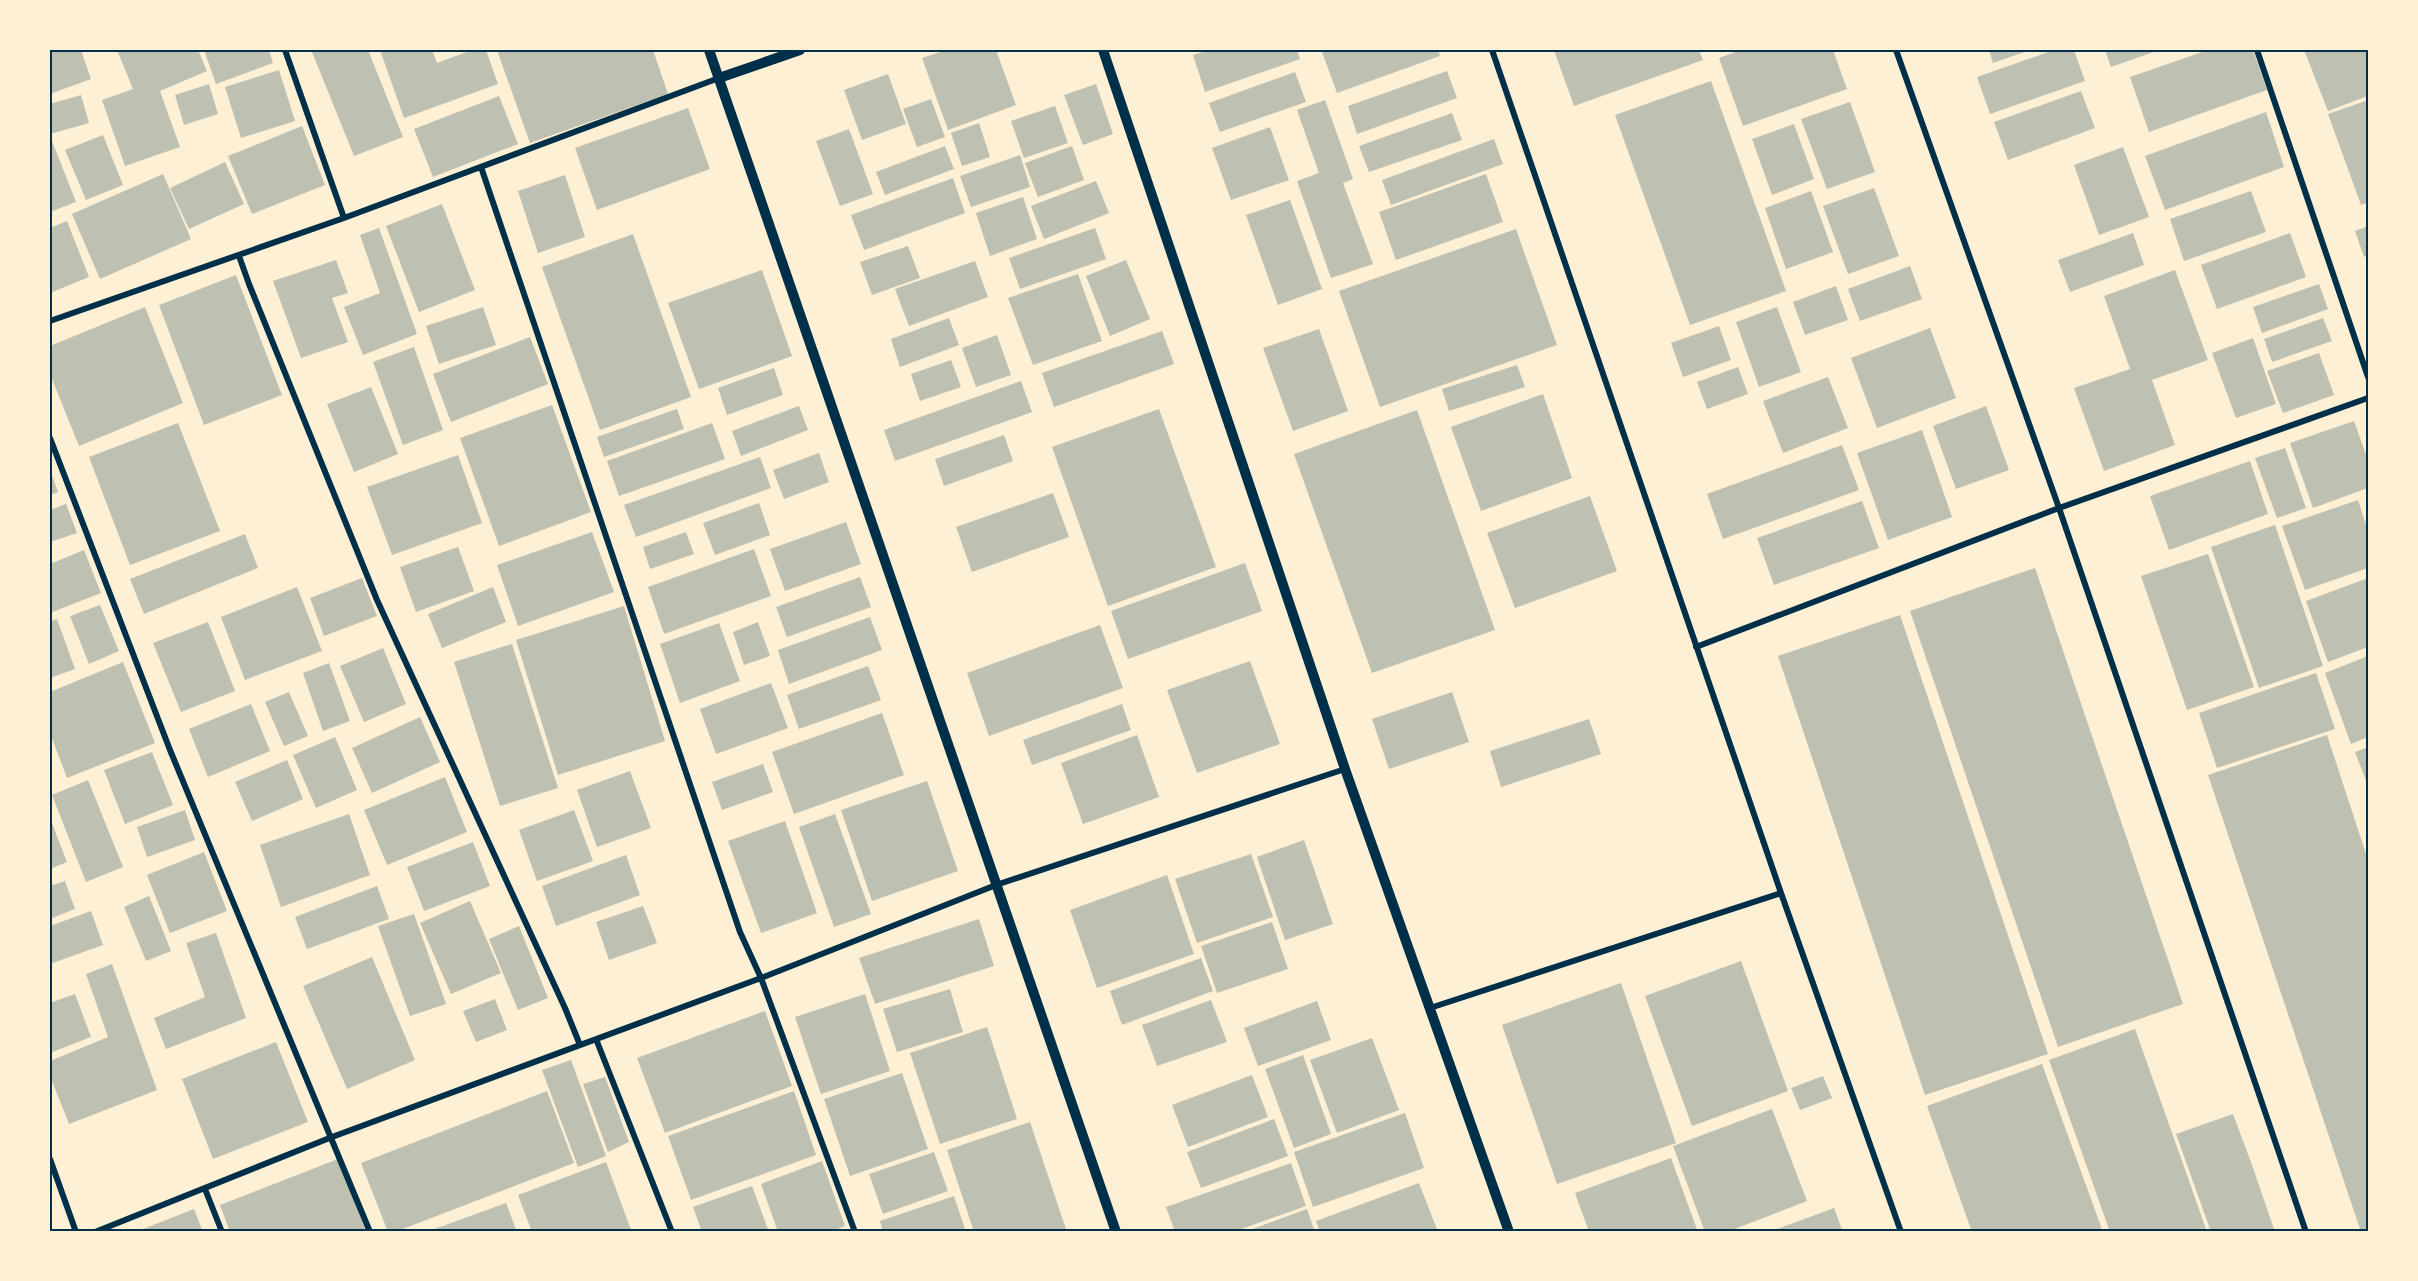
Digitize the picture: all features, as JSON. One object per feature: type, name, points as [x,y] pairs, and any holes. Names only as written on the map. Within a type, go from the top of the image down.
[{"type":"street","points":[[285,50],[344,218]]},
{"type":"street","points":[[709,50],[1116,1232]]},
{"type":"street","points":[[50,321],[239,256],[800,50]]},
{"type":"street","points":[[1103,50],[1345,769],[1509,1232]]},
{"type":"street","points":[[1492,50],[1696,647],[1900,1232]]},
{"type":"street","points":[[1896,50],[2059,508],[2306,1232]]},
{"type":"street","points":[[2257,50],[2368,377]]},
{"type":"street","points":[[481,166],[740,932],[761,978],[855,1232]]},
{"type":"street","points":[[239,256],[377,600],[580,1045]]},
{"type":"street","points":[[1696,647],[2059,508],[2368,398]]},
{"type":"street","points":[[50,438],[170,750],[370,1232]]},
{"type":"street","points":[[95,1232],[332,1137],[761,978],[996,885],[1345,769]]},
{"type":"street","points":[[1430,1008],[1781,893]]},
{"type":"street","points":[[596,1039],[672,1232]]},
{"type":"street","points":[[50,1159],[76,1232]]},
{"type":"street","points":[[205,1189],[222,1232]]},
{"type":"building","points":[[50,50],[81,50],[91,79],[50,94]]},
{"type":"building","points":[[117,50],[198,50],[207,71],[160,91],[180,147],[125,166],[102,100],[133,89]]},
{"type":"building","points":[[204,50],[269,50],[273,63],[216,84]]},
{"type":"building","points":[[317,50],[368,50],[403,137],[354,156],[312,52]]},
{"type":"building","points":[[380,50],[432,50],[437,63],[472,50],[486,50],[498,84],[404,118]]},
{"type":"building","points":[[497,50],[653,50],[668,94],[530,143]]},
{"type":"building","points":[[946,50],[996,50],[1016,105],[948,130],[922,58]]},
{"type":"building","points":[[1209,50],[1297,50],[1300,59],[1205,92],[1193,55]]},
{"type":"building","points":[[1330,50],[1438,50],[1440,56],[1337,93],[1322,52]]},
{"type":"building","points":[[1554,50],[1699,50],[1703,60],[1574,106]]},
{"type":"building","points":[[1741,50],[1833,50],[1847,89],[1743,126],[1719,58]]},
{"type":"building","points":[[1989,50],[2030,50],[1993,63]]},
{"type":"building","points":[[2054,50],[2074,50],[2085,81],[1990,114],[1977,77]]},
{"type":"building","points":[[2105,50],[2159,50],[2111,67]]},
{"type":"building","points":[[2208,50],[2253,50],[2267,90],[2149,132],[2130,77]]},
{"type":"building","points":[[2304,50],[2368,50],[2368,96],[2328,111]]},
{"type":"building","points":[[279,70],[295,121],[241,138],[225,87]]},
{"type":"building","points":[[1447,71],[1457,98],[1357,134],[1348,106]]},
{"type":"building","points":[[1295,72],[1306,102],[1220,132],[1209,103]]},
{"type":"building","points":[[888,74],[906,124],[862,140],[844,90]]},
{"type":"building","points":[[1711,81],[1786,291],[1690,325],[1615,115]]},
{"type":"building","points":[[209,84],[218,114],[184,125],[175,95]]},
{"type":"building","points":[[1096,84],[1113,134],[1083,145],[1064,95]]},
{"type":"building","points":[[2081,91],[2095,128],[2008,160],[1994,122]]},
{"type":"building","points":[[81,95],[89,123],[50,134],[50,104]]},
{"type":"building","points":[[499,96],[518,144],[433,177],[414,129]]},
{"type":"building","points":[[931,99],[945,137],[917,147],[903,109]]},
{"type":"building","points":[[1325,100],[1353,179],[1343,183],[1373,264],[1331,278],[1297,181],[1319,173],[1297,110]]},
{"type":"building","points":[[2368,100],[2368,203],[2361,205],[2328,114]]},
{"type":"building","points":[[1850,102],[1875,172],[1827,189],[1801,119]]},
{"type":"building","points":[[1055,106],[1068,143],[1024,158],[1011,121]]},
{"type":"building","points":[[688,108],[710,169],[597,210],[575,148]]},
{"type":"building","points":[[2266,112],[2284,167],[2165,210],[2145,156]]},
{"type":"building","points":[[1452,113],[1462,140],[1369,172],[1359,146]]},
{"type":"building","points":[[979,123],[990,157],[962,166],[951,133]]},
{"type":"building","points":[[1794,124],[1814,179],[1772,195],[1752,139]]},
{"type":"building","points":[[302,126],[325,185],[252,214],[228,156]]},
{"type":"building","points":[[1270,127],[1289,180],[1231,200],[1212,148]]},
{"type":"building","points":[[849,129],[873,194],[840,206],[816,141]]},
{"type":"building","points":[[103,135],[123,185],[86,200],[65,150]]},
{"type":"building","points":[[1494,139],[1503,164],[1391,205],[1382,180]]},
{"type":"building","points":[[52,141],[76,202],[50,212],[50,142]]},
{"type":"building","points":[[945,146],[954,169],[885,195],[876,172]]},
{"type":"building","points":[[1072,146],[1084,180],[1038,197],[1025,163]]},
{"type":"building","points":[[2123,147],[2149,217],[2099,235],[2074,165]]},
{"type":"building","points":[[1020,155],[1030,187],[971,207],[960,176]]},
{"type":"building","points":[[225,162],[244,204],[189,229],[170,188]]},
{"type":"building","points":[[163,174],[191,239],[100,279],[72,214]]},
{"type":"building","points":[[1486,174],[1503,222],[1396,260],[1379,212]]},
{"type":"building","points":[[565,175],[585,237],[538,253],[518,191]]},
{"type":"building","points":[[953,178],[965,213],[864,250],[851,215]]},
{"type":"building","points":[[1096,181],[1109,213],[1044,239],[1031,206]]},
{"type":"building","points":[[1874,188],[1899,256],[1848,274],[1823,206]]},
{"type":"building","points":[[1811,191],[1833,252],[1786,269],[1765,208]]},
{"type":"building","points":[[2251,191],[2266,232],[2184,261],[2170,219]]},
{"type":"building","points":[[1023,197],[1037,239],[990,256],[976,213]]},
{"type":"building","points":[[1290,200],[1322,289],[1278,305],[1246,215]]},
{"type":"building","points":[[442,204],[475,290],[419,312],[386,226]]},
{"type":"building","points":[[67,221],[89,277],[50,293],[50,228]]},
{"type":"building","points":[[2368,226],[2368,255],[2364,257],[2355,231]]},
{"type":"building","points":[[379,228],[417,334],[363,355],[344,307],[380,293],[360,235]]},
{"type":"building","points":[[1095,228],[1106,259],[1020,289],[1009,258]]},
{"type":"building","points":[[1516,229],[1557,345],[1380,407],[1339,291]]},
{"type":"building","points":[[2133,233],[2144,265],[2070,292],[2058,260]]},
{"type":"building","points":[[2290,233],[2306,277],[2217,309],[2201,265]]},
{"type":"building","points":[[633,234],[691,397],[600,430],[542,267]]},
{"type":"building","points":[[908,246],[920,278],[872,295],[860,262]]},
{"type":"building","points":[[336,260],[348,293],[332,298],[348,342],[301,358],[273,281]]},
{"type":"building","points":[[1126,260],[1150,319],[1110,336],[1086,276]]},
{"type":"building","points":[[975,261],[988,297],[909,326],[895,289]]},
{"type":"building","points":[[1910,266],[1922,299],[1860,321],[1848,289]]},
{"type":"building","points":[[762,270],[792,356],[699,389],[668,303]]},
{"type":"building","points":[[2175,270],[2208,360],[2152,380],[2175,445],[2104,471],[2074,388],[2130,369],[2104,296]]},
{"type":"building","points":[[1078,274],[1102,341],[1033,365],[1008,298]]},
{"type":"building","points":[[236,275],[282,395],[204,425],[159,305]]},
{"type":"building","points":[[2319,284],[2328,309],[2262,333],[2253,307]]},
{"type":"building","points":[[1836,286],[1848,320],[1805,335],[1793,302]]},
{"type":"building","points":[[145,307],[183,403],[79,446],[50,374],[50,346]]},
{"type":"building","points":[[483,307],[496,345],[439,364],[426,326]]},
{"type":"building","points":[[1777,307],[1801,372],[1759,387],[1736,322]]},
{"type":"building","points":[[949,318],[959,345],[900,367],[891,339]]},
{"type":"building","points":[[2323,318],[2332,341],[2272,362],[2264,339]]},
{"type":"building","points":[[1719,326],[1731,360],[1683,377],[1671,343]]},
{"type":"building","points":[[1930,328],[1956,398],[1877,428],[1851,358]]},
{"type":"building","points":[[1319,329],[1348,411],[1293,431],[1263,348]]},
{"type":"building","points":[[1162,331],[1174,364],[1054,407],[1042,373]]},
{"type":"building","points":[[997,335],[1011,375],[976,387],[962,348]]},
{"type":"building","points":[[530,337],[548,384],[451,422],[433,374]]},
{"type":"building","points":[[2253,338],[2276,404],[2236,418],[2212,353]]},
{"type":"building","points":[[414,347],[443,430],[403,445],[373,362]]},
{"type":"building","points":[[2319,353],[2334,395],[2283,413],[2267,371]]},
{"type":"building","points":[[951,360],[961,387],[920,401],[911,374]]},
{"type":"building","points":[[1517,365],[1525,387],[1449,411],[1442,389]]},
{"type":"building","points":[[1738,367],[1748,394],[1707,409],[1697,382]]},
{"type":"building","points":[[774,368],[783,395],[727,415],[718,388]]},
{"type":"building","points":[[1828,377],[1848,428],[1783,453],[1763,401]]},
{"type":"building","points":[[1021,381],[1032,412],[895,461],[884,430]]},
{"type":"building","points":[[371,387],[398,454],[354,472],[327,404]]},
{"type":"building","points":[[1543,394],[1572,478],[1481,511],[1451,427]]},
{"type":"building","points":[[552,405],[591,512],[499,546],[460,438]]},
{"type":"building","points":[[799,406],[808,430],[741,456],[732,431]]},
{"type":"building","points":[[1986,406],[2009,470],[1956,489],[1933,426]]},
{"type":"building","points":[[677,409],[684,429],[604,457],[597,437]]},
{"type":"building","points":[[1159,409],[1216,567],[1108,606],[1052,447]]},
{"type":"building","points":[[1417,410],[1495,630],[1372,673],[1294,454]]},
{"type":"building","points":[[2354,421],[2368,460],[2368,488],[2313,508],[2290,443]]},
{"type":"building","points":[[178,423],[220,531],[130,565],[89,457]]},
{"type":"building","points":[[712,423],[725,459],[619,496],[607,461]]},
{"type":"building","points":[[1922,430],[1952,517],[1888,540],[1857,453]]},
{"type":"building","points":[[1004,435],[1013,461],[944,486],[935,459]]},
{"type":"building","points":[[1842,445],[1859,490],[1723,539],[1707,494]]},
{"type":"building","points":[[2285,448],[2306,508],[2277,518],[2255,458]]},
{"type":"building","points":[[819,453],[829,482],[784,499],[773,470]]},
{"type":"building","points":[[458,455],[482,523],[392,555],[367,487]]},
{"type":"building","points":[[760,457],[771,488],[636,537],[624,505]]},
{"type":"building","points":[[2250,461],[2268,514],[2169,550],[2150,496]]},
{"type":"building","points":[[50,470],[58,492],[50,495]]},
{"type":"building","points":[[1053,493],[1069,537],[972,572],[956,527]]},
{"type":"building","points":[[1590,496],[1617,571],[1515,608],[1487,533]]},
{"type":"building","points":[[2358,500],[2368,531],[2368,568],[2305,590],[2282,526]]},
{"type":"building","points":[[1862,501],[1879,548],[1774,585],[1757,538]]},
{"type":"building","points":[[759,503],[770,535],[715,555],[703,523]]},
{"type":"building","points":[[66,504],[77,533],[50,542],[50,510]]},
{"type":"building","points":[[846,522],[861,564],[785,591],[770,549]]},
{"type":"building","points":[[2275,525],[2323,666],[2259,688],[2211,547]]},
{"type":"building","points":[[592,532],[614,592],[518,626],[497,565]]},
{"type":"building","points":[[686,532],[694,554],[650,569],[643,547]]},
{"type":"building","points":[[245,534],[258,568],[144,614],[130,579]]},
{"type":"building","points":[[458,547],[474,591],[416,612],[400,567]]},
{"type":"building","points":[[754,549],[771,596],[664,634],[648,587]]},
{"type":"building","points":[[84,550],[101,593],[50,613],[50,564]]},
{"type":"building","points":[[2208,554],[2254,687],[2187,710],[2141,576]]},
{"type":"building","points":[[1245,563],[1262,611],[1128,659],[1111,611]]},
{"type":"building","points":[[2035,568],[2183,1004],[2058,1047],[1910,611]]},
{"type":"building","points":[[860,577],[871,607],[787,637],[776,607]]},
{"type":"building","points":[[362,578],[377,616],[324,636],[310,598]]},
{"type":"building","points":[[2368,578],[2368,647],[2328,662],[2306,601]]},
{"type":"building","points":[[297,587],[322,651],[245,680],[221,617]]},
{"type":"building","points":[[493,587],[506,622],[442,648],[428,614]]},
{"type":"building","points":[[100,605],[119,651],[89,664],[70,616]]},
{"type":"building","points":[[624,606],[665,741],[558,775],[516,640]]},
{"type":"building","points":[[1900,615],[2048,1054],[1925,1095],[1778,656]]},
{"type":"building","points":[[870,617],[882,650],[789,684],[778,650]]},
{"type":"building","points":[[57,619],[75,669],[50,678],[50,622]]},
{"type":"building","points":[[208,622],[235,691],[181,712],[153,643]]},
{"type":"building","points":[[758,622],[770,656],[744,665],[733,632]]},
{"type":"building","points":[[719,623],[740,681],[680,703],[660,644]]},
{"type":"building","points":[[1100,625],[1123,688],[989,736],[967,673]]},
{"type":"building","points":[[512,644],[558,788],[500,806],[454,662]]},
{"type":"building","points":[[383,648],[406,704],[364,722],[340,666]]},
{"type":"building","points":[[2368,656],[2368,737],[2351,744],[2325,673]]},
{"type":"building","points":[[1250,661],[1280,744],[1197,773],[1167,690]]},
{"type":"building","points":[[123,662],[155,743],[67,778],[50,733],[50,692]]},
{"type":"building","points":[[329,663],[350,721],[323,731],[303,673]]},
{"type":"building","points":[[868,666],[881,700],[799,729],[787,695]]},
{"type":"building","points":[[2316,673],[2335,729],[2217,768],[2199,713]]},
{"type":"building","points":[[771,683],[788,728],[716,754],[700,709]]},
{"type":"building","points":[[289,692],[308,736],[284,746],[265,702]]},
{"type":"building","points":[[1452,692],[1469,742],[1389,769],[1372,719]]},
{"type":"building","points":[[251,704],[270,751],[208,777],[189,729]]},
{"type":"building","points":[[1122,704],[1131,730],[1032,765],[1023,740]]},
{"type":"building","points":[[882,713],[904,775],[794,814],[772,752]]},
{"type":"building","points":[[420,717],[440,762],[372,793],[352,748]]},
{"type":"building","points":[[1589,719],[1601,754],[1501,787],[1490,751]]},
{"type":"building","points":[[1137,735],[1159,797],[1083,824],[1061,763]]},
{"type":"building","points":[[2327,735],[2368,860],[2368,1232],[2361,1232],[2208,775]]},
{"type":"building","points":[[335,737],[357,790],[316,808],[293,755]]},
{"type":"building","points":[[2368,747],[2368,786],[2355,752]]},
{"type":"building","points":[[152,752],[173,805],[125,824],[104,770]]},
{"type":"building","points":[[287,760],[303,799],[252,821],[235,782]]},
{"type":"building","points":[[763,764],[773,792],[722,810],[712,782]]},
{"type":"building","points":[[630,771],[651,828],[597,847],[577,790]]},
{"type":"building","points":[[445,777],[467,832],[387,865],[364,810]]},
{"type":"building","points":[[88,780],[123,867],[86,882],[52,795]]},
{"type":"building","points":[[927,781],[958,871],[872,901],[841,810]]},
{"type":"building","points":[[185,810],[195,840],[147,857],[137,827]]},
{"type":"building","points":[[574,810],[593,861],[537,881],[519,830]]},
{"type":"building","points":[[349,814],[370,875],[281,907],[260,845]]},
{"type":"building","points":[[835,814],[871,914],[834,927],[799,827]]},
{"type":"building","points":[[50,818],[67,862],[50,869]]},
{"type":"building","points":[[785,821],[817,913],[761,933],[728,841]]},
{"type":"building","points":[[1304,840],[1333,924],[1285,940],[1257,857]]},
{"type":"building","points":[[473,842],[490,886],[424,911],[407,867]]},
{"type":"building","points":[[204,852],[227,911],[170,933],[147,875]]},
{"type":"building","points":[[1251,854],[1273,917],[1197,943],[1175,879]]},
{"type":"building","points":[[626,855],[640,895],[556,926],[542,886]]},
{"type":"building","points":[[1167,875],[1194,954],[1097,988],[1070,910]]},
{"type":"building","points":[[65,881],[75,909],[50,919],[50,886]]},
{"type":"building","points":[[377,886],[389,919],[307,949],[295,917]]},
{"type":"building","points":[[149,896],[171,951],[146,961],[124,907]]},
{"type":"building","points":[[470,901],[501,973],[451,994],[420,923]]},
{"type":"building","points":[[643,906],[657,943],[609,960],[596,922]]},
{"type":"building","points":[[91,911],[103,945],[50,964],[50,926]]},
{"type":"building","points":[[414,914],[446,1004],[410,1016],[378,926]]},
{"type":"building","points":[[979,919],[994,966],[875,1004],[859,958]]},
{"type":"building","points":[[1272,922],[1288,969],[1217,993],[1201,946]]},
{"type":"building","points":[[519,926],[548,998],[518,1010],[489,939]]},
{"type":"building","points":[[216,933],[246,1018],[166,1049],[154,1018],[205,997],[186,943]]},
{"type":"building","points":[[372,957],[415,1060],[347,1089],[303,986]]},
{"type":"building","points":[[1201,958],[1213,991],[1122,1025],[1110,991]]},
{"type":"building","points":[[1741,961],[1788,1091],[1692,1126],[1645,996]]},
{"type":"building","points":[[112,964],[157,1090],[69,1124],[50,1076],[50,1061],[108,1037],[86,974]]},
{"type":"building","points":[[1621,983],[1676,1143],[1557,1184],[1502,1025]]},
{"type":"building","points":[[950,989],[963,1032],[897,1052],[883,1009]]},
{"type":"building","points":[[75,994],[91,1037],[50,1053],[50,1003]]},
{"type":"building","points":[[865,994],[890,1071],[821,1094],[795,1017]]},
{"type":"building","points":[[495,999],[507,1030],[476,1042],[463,1011]]},
{"type":"building","points":[[1211,1000],[1227,1042],[1157,1066],[1142,1025]]},
{"type":"building","points":[[1317,1001],[1331,1040],[1258,1066],[1244,1028]]},
{"type":"building","points":[[765,1011],[792,1086],[665,1133],[637,1058]]},
{"type":"building","points":[[987,1027],[1017,1119],[940,1144],[910,1053]]},
{"type":"building","points":[[2135,1029],[2207,1232],[2110,1232],[2049,1060]]},
{"type":"building","points":[[1372,1038],[1399,1110],[1337,1133],[1310,1060]]},
{"type":"building","points":[[276,1042],[308,1122],[213,1159],[182,1079]]},
{"type":"building","points":[[1303,1055],[1331,1134],[1294,1148],[1265,1069]]},
{"type":"building","points":[[571,1060],[606,1156],[578,1167],[542,1070]]},
{"type":"building","points":[[2042,1064],[2103,1232],[1972,1232],[1927,1106]]},
{"type":"building","points":[[902,1073],[928,1149],[850,1176],[824,1099]]},
{"type":"building","points":[[1252,1075],[1268,1117],[1188,1147],[1172,1105]]},
{"type":"building","points":[[1823,1076],[1832,1098],[1800,1110],[1791,1088]]},
{"type":"building","points":[[605,1077],[629,1142],[608,1152],[583,1084]]},
{"type":"building","points":[[547,1091],[574,1163],[395,1232],[388,1232],[361,1163]]},
{"type":"building","points":[[794,1091],[816,1155],[691,1200],[668,1136]]},
{"type":"building","points":[[1772,1109],[1807,1201],[1727,1232],[1705,1232],[1673,1146]]},
{"type":"building","points":[[1405,1113],[1424,1168],[1313,1207],[1294,1152]]},
{"type":"building","points":[[2233,1114],[2275,1232],[2211,1232],[2176,1134]]},
{"type":"building","points":[[1274,1119],[1288,1156],[1201,1188],[1187,1152]]},
{"type":"building","points":[[1030,1122],[1067,1232],[974,1232],[947,1150]]},
{"type":"building","points":[[934,1152],[948,1191],[883,1214],[869,1174]]},
{"type":"building","points":[[1671,1158],[1698,1232],[1589,1232],[1575,1193]]},
{"type":"building","points":[[338,1159],[366,1232],[230,1232],[220,1205]]},
{"type":"building","points":[[822,1161],[845,1226],[829,1232],[778,1232],[761,1184]]},
{"type":"building","points":[[606,1162],[631,1230],[627,1232],[532,1232],[518,1195]]},
{"type":"building","points":[[1291,1163],[1306,1206],[1233,1232],[1175,1232],[1166,1207]]},
{"type":"building","points":[[1419,1183],[1438,1232],[1320,1232],[1316,1221]]},
{"type":"building","points":[[752,1186],[769,1232],[702,1232],[693,1207]]},
{"type":"building","points":[[954,1196],[966,1232],[883,1232],[880,1221]]},
{"type":"building","points":[[506,1203],[517,1232],[429,1232],[429,1231]]},
{"type":"building","points":[[1834,1208],[1843,1232],[1772,1232],[1772,1231]]},
{"type":"building","points":[[194,1209],[203,1232],[138,1232],[138,1231]]},
{"type":"building","points":[[1307,1209],[1315,1232],[1247,1232],[1247,1231]]}]
